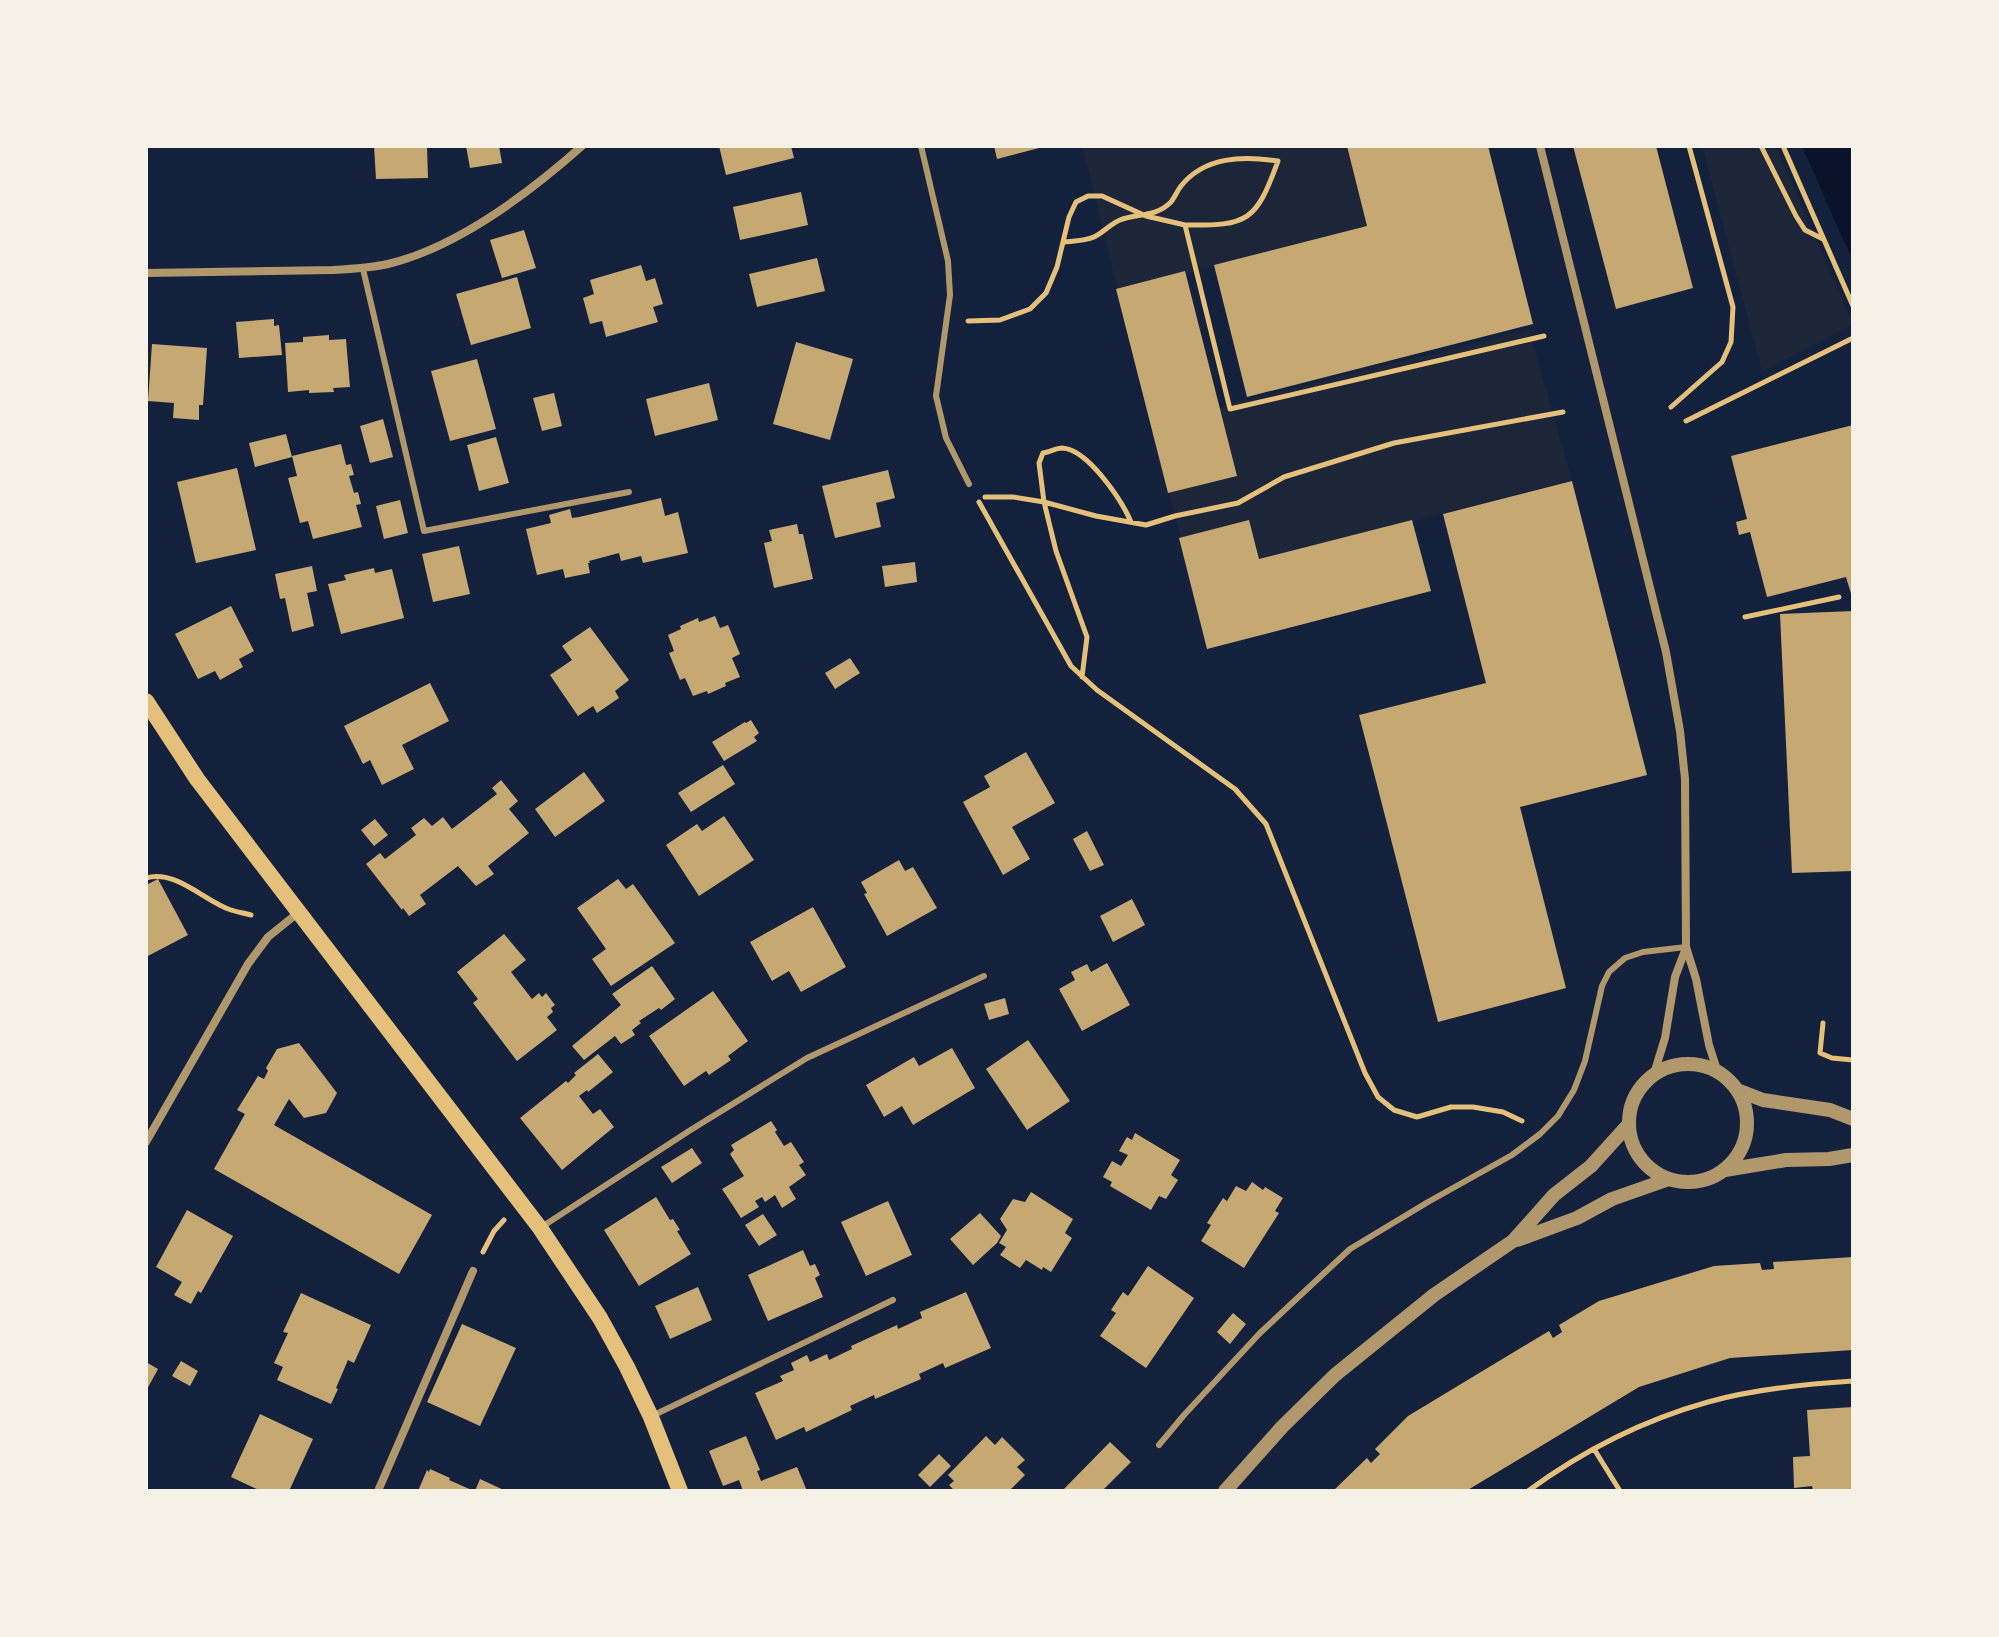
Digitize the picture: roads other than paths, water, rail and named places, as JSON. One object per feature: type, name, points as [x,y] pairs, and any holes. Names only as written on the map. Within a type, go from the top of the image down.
[{"type":"main road","points":[[146,701],[197,779],[540,1228],[600,1318],[627,1367],[651,1417],[680,1491]]},
{"type":"street","points":[[146,273],[363,269],[390,264],[437,247],[509,203],[582,146]]},
{"type":"street","points":[[1540,146],[1666,652],[1680,731],[1686,791],[1686,947],[1718,1073]]},
{"type":"street","points":[[146,1142],[248,964],[268,937],[299,912]]},
{"type":"street","points":[[1653,1077],[1665,1038],[1675,977],[1686,947]]},
{"type":"street","points":[[1685,1065],[1708,1068],[1718,1073],[1737,1090],[1745,1106],[1745,1141],[1737,1157],[1725,1170],[1698,1182],[1683,1182],[1658,1174],[1641,1158],[1631,1136],[1631,1111],[1643,1086],[1653,1077],[1685,1065]]},
{"type":"street","points":[[1737,1090],[1763,1100],[1830,1110],[1853,1119]]},
{"type":"street","points":[[1225,1491],[1282,1427],[1335,1375],[1434,1295],[1513,1241],[1554,1195],[1598,1159],[1629,1124]]},
{"type":"street","points":[[1725,1170],[1786,1160],[1853,1155]]},
{"type":"street","points":[[1513,1241],[1577,1218],[1612,1199],[1669,1179]]},
{"type":"street","points":[[378,1491],[473,1271]]},
{"type":"lane","points":[[921,146],[948,261],[950,295],[936,396],[946,438],[969,484]]},
{"type":"lane","points":[[363,269],[424,531],[629,492]]},
{"type":"lane","points":[[1159,1445],[1260,1333],[1350,1249],[1512,1155],[1540,1134],[1558,1116],[1574,1090],[1585,1061],[1599,996],[1609,972],[1625,958],[1643,952],[1686,947]]},
{"type":"lane","points":[[540,1228],[807,1058],[984,976]]},
{"type":"lane","points":[[651,1417],[893,1300]]}]
